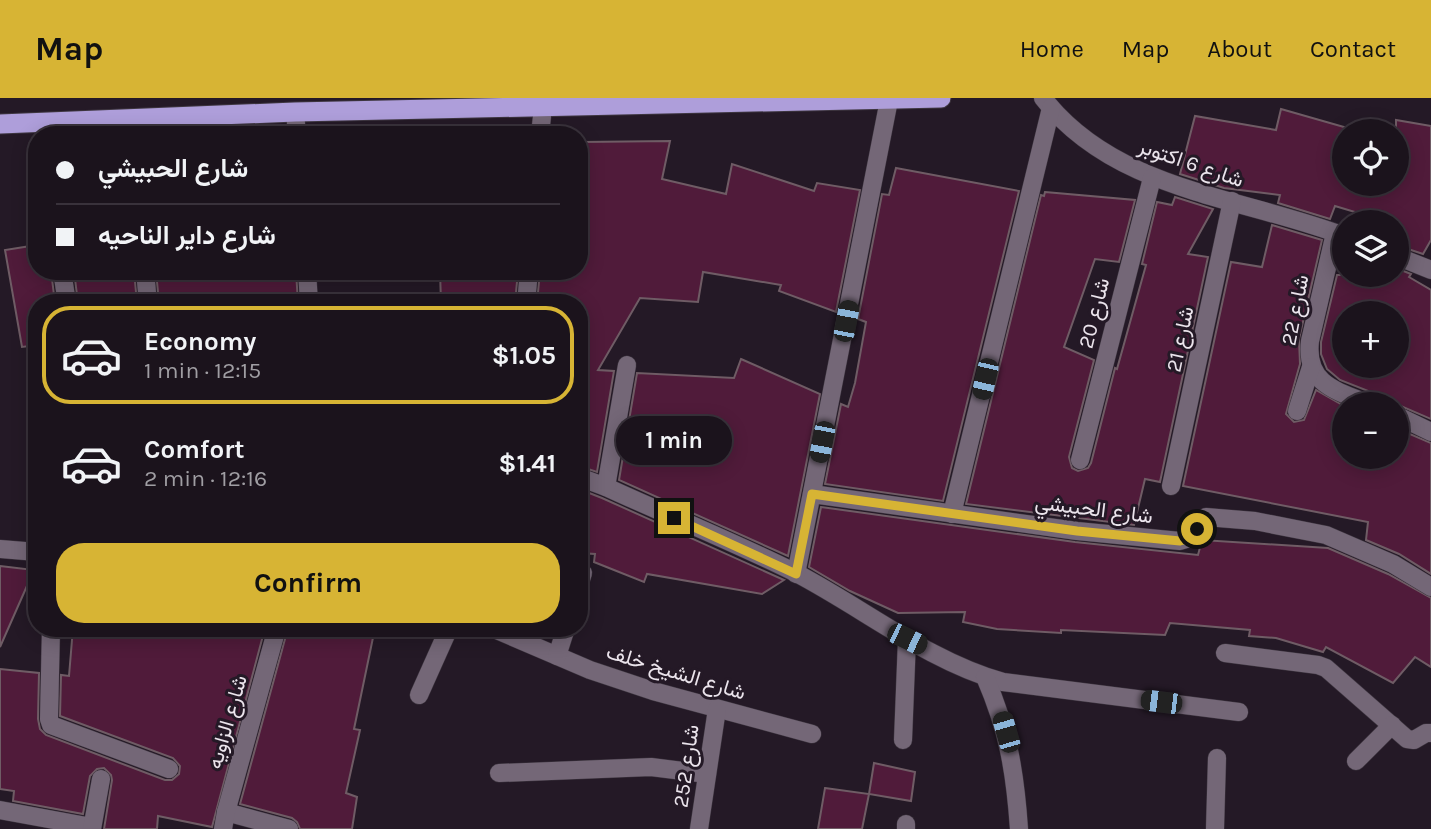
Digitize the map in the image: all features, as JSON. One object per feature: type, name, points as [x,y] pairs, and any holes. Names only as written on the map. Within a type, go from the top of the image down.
[{"type":"highway","points":[[143,126],[295,112],[941,98]]},
{"type":"highway","points":[[0,124],[28,128]]},
{"type":"street","points":[[796,574],[889,100]]},
{"type":"street","points":[[952,514],[1047,103]]},
{"type":"street","name":"شارع 6 اكتوبر","points":[[1047,103],[1107,156],[1152,178],[1332,232]]},
{"type":"street","points":[[541,126],[542,107]]},
{"type":"street","points":[[295,112],[296,126]]},
{"type":"street","name":"شارع 20","points":[[1080,460],[1152,178]]},
{"type":"street","name":"شارع 21","points":[[1171,486],[1232,201]]},
{"type":"street","name":"شارع 22","points":[[1332,260],[1308,354],[1311,368],[1319,380],[1344,392]]},
{"type":"street","points":[[1409,261],[1431,270]]},
{"type":"street","points":[[606,487],[627,365]]},
{"type":"street","points":[[1297,411],[1311,368]]},
{"type":"street","points":[[1409,421],[1431,432]]},
{"type":"street","points":[[588,480],[796,574],[907,639],[985,677],[1003,682],[1239,712]]},
{"type":"street","name":"شارع الحبيشي","points":[[812,494],[1077,531],[1180,541],[1190,538],[1198,524],[1206,517],[1255,521],[1326,535],[1393,564],[1431,587]]},
{"type":"street","points":[[0,549],[28,551]]},
{"type":"street","points":[[51,637],[49,719],[52,726],[169,769]]},
{"type":"street","name":"شارع الزاويه","points":[[225,820],[275,637]]},
{"type":"street","points":[[419,695],[445,637]]},
{"type":"street","name":"شارع الشيخ خلف","points":[[513,637],[590,670],[653,691],[811,734]]},
{"type":"street","points":[[557,656],[563,637]]},
{"type":"street","points":[[903,740],[907,639]]},
{"type":"street","points":[[1225,653],[1326,668],[1410,740],[1431,733]]},
{"type":"street","points":[[985,677],[1000,713],[1011,751],[1020,829]]},
{"type":"street","name":"شارع 252","points":[[699,829],[717,709]]},
{"type":"street","points":[[1356,761],[1392,726]]},
{"type":"street","points":[[1215,829],[1217,758]]},
{"type":"street","points":[[499,773],[651,767],[707,774]]},
{"type":"street","points":[[0,810],[92,828],[101,779]]},
{"type":"street","points":[[225,820],[289,829]]},
{"type":"building","points":[[1281,109],[1332,124],[1332,196],[1409,196],[1409,122],[1431,126],[1431,240],[1423,254],[1409,249],[1409,210],[1348,210],[1335,206],[1330,219],[1278,203],[1280,195],[1224,188],[1180,174],[1195,116],[1276,130]]},
{"type":"building","points":[[670,141],[662,179],[726,194],[732,164],[814,191],[817,183],[860,190],[836,312],[779,291],[781,285],[703,272],[698,302],[640,298],[598,370],[614,371],[597,472],[588,469],[588,294],[538,294],[539,280],[588,280],[588,142]]},
{"type":"building","points":[[896,168],[1019,191],[943,501],[825,484],[841,404],[848,407],[855,383],[866,322],[858,319],[882,194],[889,195]]},
{"type":"building","points":[[1045,192],[1135,200],[1119,262],[1095,259],[1064,347],[1094,360],[1069,457],[1072,468],[1078,471],[1088,468],[1091,463],[1115,368],[1117,369],[1146,265],[1142,264],[1157,202],[1172,205],[1175,197],[1213,209],[1188,254],[1208,257],[1160,482],[1145,479],[1134,525],[966,504],[1041,195],[1044,196]]},
{"type":"building","points":[[1272,225],[1322,240],[1299,339],[1300,364],[1286,414],[1294,422],[1304,420],[1316,390],[1332,399],[1332,469],[1409,469],[1409,434],[1431,443],[1431,574],[1399,554],[1366,540],[1368,522],[1183,486],[1231,262],[1262,267]]},
{"type":"building","points":[[28,246],[28,280],[52,280],[54,294],[28,294],[28,346],[22,347],[5,250]]},
{"type":"building","points":[[1409,277],[1431,290],[1431,419],[1409,410],[1409,392],[1371,392],[1338,378],[1409,378],[1409,301],[1332,301],[1332,373],[1327,369],[1321,354],[1321,342],[1334,287],[1409,287]]},
{"type":"building","points":[[75,280],[135,280],[136,294],[77,294]]},
{"type":"building","points":[[157,280],[297,280],[297,294],[158,294]]},
{"type":"building","points":[[440,280],[517,280],[516,294],[441,294]]},
{"type":"building","points":[[741,359],[820,394],[788,556],[619,480],[637,373],[734,378]]},
{"type":"building","points":[[588,493],[784,580],[762,594],[647,574],[644,582],[594,562],[595,554],[588,554]]},
{"type":"building","points":[[821,507],[1075,542],[1198,555],[1202,540],[1328,548],[1388,574],[1431,598],[1431,667],[1415,657],[1393,683],[1326,647],[1323,652],[1276,638],[1249,636],[1250,630],[1170,623],[1165,635],[1061,630],[1061,633],[997,629],[963,622],[965,612],[898,613],[850,591],[809,567]]},
{"type":"building","points":[[0,566],[28,569],[28,584],[0,647]]},
{"type":"building","points":[[72,637],[263,637],[212,827],[158,816],[157,829],[104,829],[112,780],[104,768],[97,769],[90,776],[83,814],[13,801],[14,791],[0,789],[0,669],[39,673],[38,719],[40,729],[46,735],[165,780],[172,780],[179,774],[180,766],[173,758],[60,716],[61,675],[69,676]]},
{"type":"building","points":[[286,637],[373,637],[354,729],[360,730],[346,793],[357,797],[352,829],[300,829],[292,818],[240,804]]},
{"type":"building","points":[[874,763],[915,772],[911,801],[869,794]]},
{"type":"building","points":[[825,788],[869,794],[862,829],[818,829]]},
{"type":"route","points":[[674,518],[796,574],[812,494],[1077,531],[1180,541],[1190,538],[1197,529]]}]
